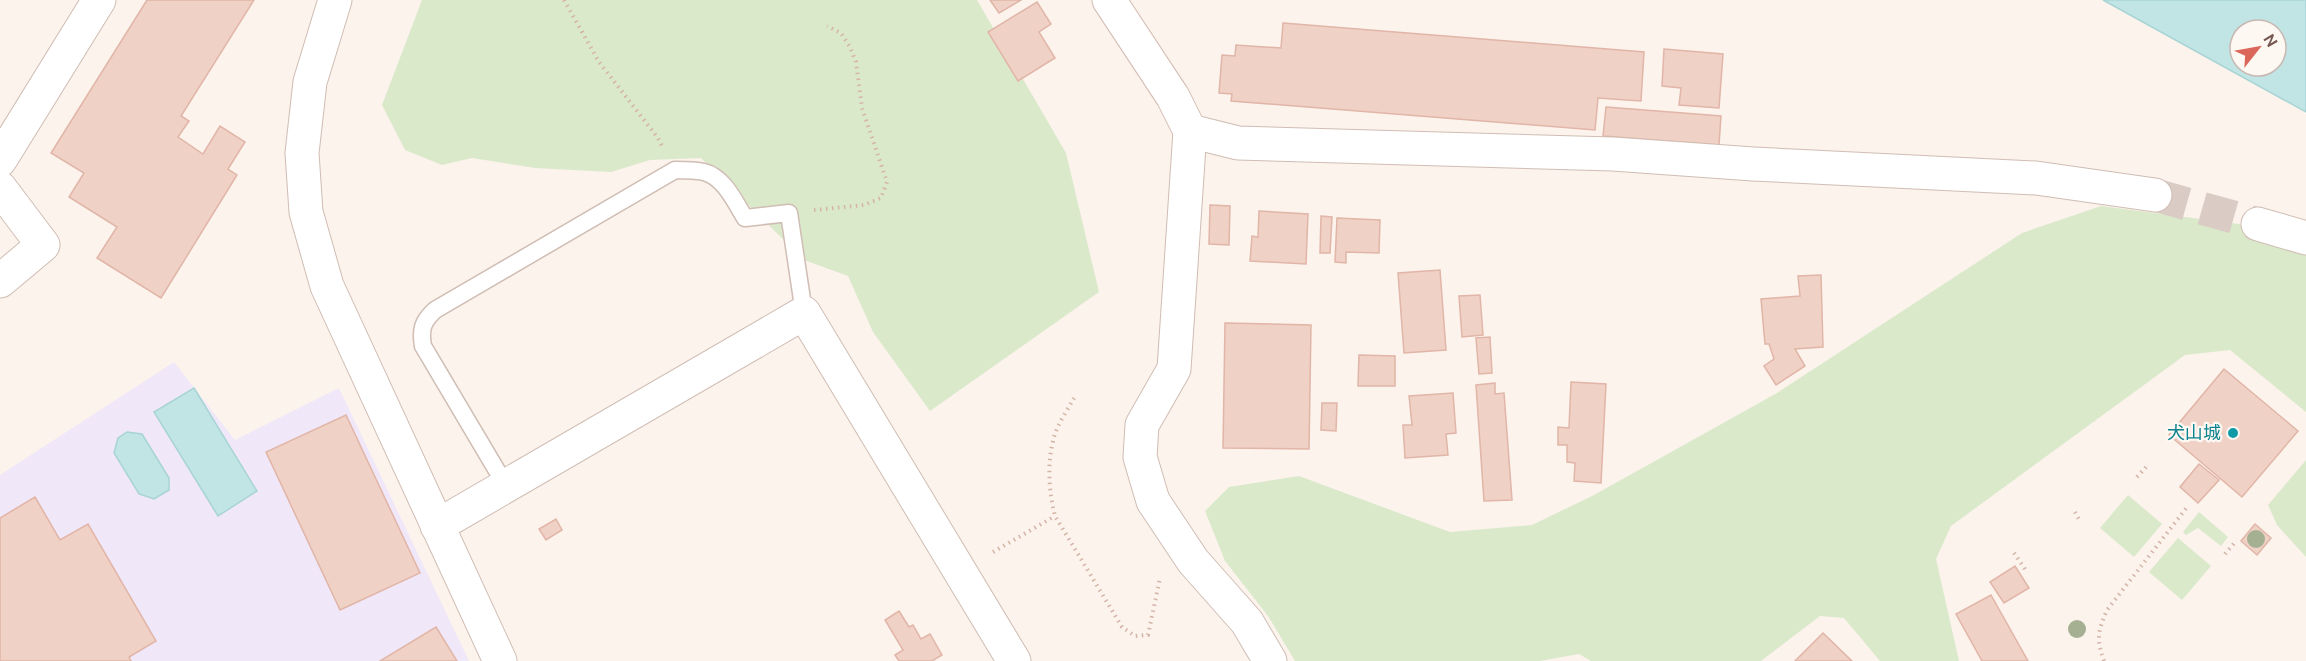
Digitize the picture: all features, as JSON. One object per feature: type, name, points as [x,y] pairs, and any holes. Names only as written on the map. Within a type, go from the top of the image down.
[{"type":"street","points":[[0,160],[99,0]]},
{"type":"street","points":[[335,0],[310,82],[302,153],[306,212],[327,286],[500,661]]},
{"type":"street","points":[[1109,0],[1173,97],[1190,131],[1174,369],[1142,425],[1140,457],[1153,501],[1193,561],[1246,622],[1270,661]]},
{"type":"street","points":[[1190,131],[1238,143],[1613,154],[1753,164],[2036,177],[2155,195]]},
{"type":"street","points":[[0,188],[43,244],[0,281]]},
{"type":"street","points":[[2258,224],[2306,238]]},
{"type":"street","points":[[437,526],[804,313],[1014,661]]},
{"type":"lane","points":[[506,486],[423,346],[421,335],[425,319],[435,310],[675,170],[705,172],[715,178],[723,185],[745,218],[789,213],[804,313]]},
{"type":"path","points":[[564,0],[599,62],[658,138],[675,170]]},
{"type":"path","points":[[789,213],[864,205],[881,198],[887,182],[862,108],[856,62],[841,33],[827,26]]},
{"type":"path","points":[[1074,398],[1053,439],[1049,467],[1051,499],[1055,516],[1122,627],[1135,636],[1148,635],[1160,578]]},
{"type":"path","points":[[2137,477],[2146,467]]},
{"type":"path","points":[[2104,661],[2098,645],[2099,629],[2107,610],[2188,506]]},
{"type":"path","points":[[2074,512],[2080,521]]},
{"type":"path","points":[[993,552],[1055,516]]},
{"type":"path","points":[[2225,554],[2236,541]]},
{"type":"path","points":[[2014,553],[2027,572]]},
{"type":"shaded area","points":[[174,362],[235,440],[339,388],[469,661],[0,661],[0,475]]},
{"type":"green space","points":[[422,0],[977,0],[1066,153],[1099,292],[930,411],[873,332],[848,276],[804,260],[701,158],[650,160],[611,172],[535,168],[472,158],[442,165],[405,150],[382,105]]},
{"type":"green space","points":[[2101,206],[2239,224],[2306,248],[2306,412],[2230,350],[2185,355],[1951,526],[1936,559],[1959,661],[1880,661],[1844,618],[1820,616],[1761,661],[1591,661],[1579,654],[1540,661],[1295,661],[1268,616],[1225,561],[1205,511],[1229,487],[1299,476],[1450,532],[1532,525],[1594,495],[1777,393],[2022,233]]},
{"type":"green space","points":[[2306,460],[2306,557],[2277,525],[2268,505]]},
{"type":"green space","points":[[2128,495],[2162,524],[2134,557],[2100,528]]},
{"type":"green space","points":[[2199,512],[2228,537],[2221,546],[2198,528],[2186,535],[2183,532]]},
{"type":"green space","points":[[2178,538],[2211,566],[2182,600],[2149,572]]},
{"type":"water","points":[[2103,0],[2306,0],[2306,112],[2244,78],[2288,78],[2288,18],[2228,18],[2228,69]]},
{"type":"water","points":[[194,388],[257,491],[218,516],[154,412]]},
{"type":"water","points":[[127,432],[142,434],[169,478],[169,490],[154,499],[139,494],[114,453],[118,438]]},
{"type":"building","points":[[147,0],[254,0],[181,116],[189,121],[178,137],[203,154],[220,126],[245,142],[228,169],[237,175],[161,298],[97,258],[117,227],[69,197],[84,173],[51,153]]},
{"type":"building","points":[[990,0],[1021,0],[999,13]]},
{"type":"building","points":[[1037,2],[1051,24],[1039,32],[1055,58],[1018,81],[988,32]]},
{"type":"building","points":[[1283,23],[1644,52],[1641,101],[1598,98],[1595,130],[1231,101],[1232,94],[1219,93],[1222,55],[1235,56],[1236,45],[1281,48]]},
{"type":"building","points":[[1664,49],[1723,54],[1719,108],[1679,105],[1681,88],[1662,86]]},
{"type":"building","points":[[1606,107],[1721,116],[1719,145],[1603,136]]},
{"type":"building","points":[[1210,205],[1230,206],[1229,245],[1209,244]]},
{"type":"building","points":[[1259,211],[1308,214],[1306,264],[1250,261],[1252,236],[1258,237]]},
{"type":"building","points":[[1321,216],[1332,217],[1330,253],[1320,253]]},
{"type":"building","points":[[1337,218],[1380,220],[1379,253],[1346,252],[1346,263],[1335,262]]},
{"type":"building","points":[[1440,270],[1446,350],[1404,353],[1398,273]]},
{"type":"building","points":[[1821,275],[1823,347],[1795,349],[1805,366],[1776,385],[1764,366],[1774,359],[1769,344],[1765,344],[1761,299],[1800,296],[1798,276]]},
{"type":"building","points":[[1480,295],[1483,335],[1462,337],[1459,296]]},
{"type":"building","points":[[1225,323],[1311,325],[1309,449],[1223,448]]},
{"type":"building","points":[[1490,337],[1492,373],[1479,374],[1476,338]]},
{"type":"building","points":[[1359,355],[1395,356],[1395,386],[1358,386]]},
{"type":"building","name":"犬山城","points":[[2224,369],[2298,431],[2242,497],[2169,435]]},
{"type":"building","points":[[1571,382],[1606,384],[1601,483],[1574,481],[1575,463],[1567,462],[1567,445],[1558,445],[1558,427],[1569,428]]},
{"type":"building","points":[[1495,383],[1495,394],[1504,393],[1512,500],[1484,501],[1476,385]]},
{"type":"building","points":[[1453,393],[1456,433],[1446,434],[1448,455],[1405,458],[1403,425],[1412,425],[1409,396]]},
{"type":"building","points":[[1322,403],[1337,403],[1336,431],[1321,430]]},
{"type":"building","points":[[346,415],[420,573],[340,610],[266,452]]},
{"type":"building","points":[[2199,464],[2219,480],[2198,503],[2180,487]]},
{"type":"building","points":[[35,497],[60,540],[88,524],[156,641],[129,657],[131,661],[0,661],[0,518]]},
{"type":"building","points":[[556,519],[562,530],[546,540],[539,529]]},
{"type":"building","points":[[2255,524],[2271,538],[2257,555],[2241,541]]},
{"type":"building","points":[[2015,566],[2029,588],[2004,603],[1990,582]]},
{"type":"building","points":[[1991,595],[2028,661],[1982,661],[1956,614]]},
{"type":"building","points":[[899,611],[909,627],[913,625],[921,639],[930,634],[942,655],[932,661],[899,661],[895,655],[903,650],[885,620]]},
{"type":"building","points":[[436,627],[457,661],[380,661]]},
{"type":"building","points":[[1823,633],[1852,661],[1795,661]]},
{"type":"tunnel","points":[[2155,195],[2258,224]]},
{"type":"place","name":"犬山城","points":[[2233,433]]}]
